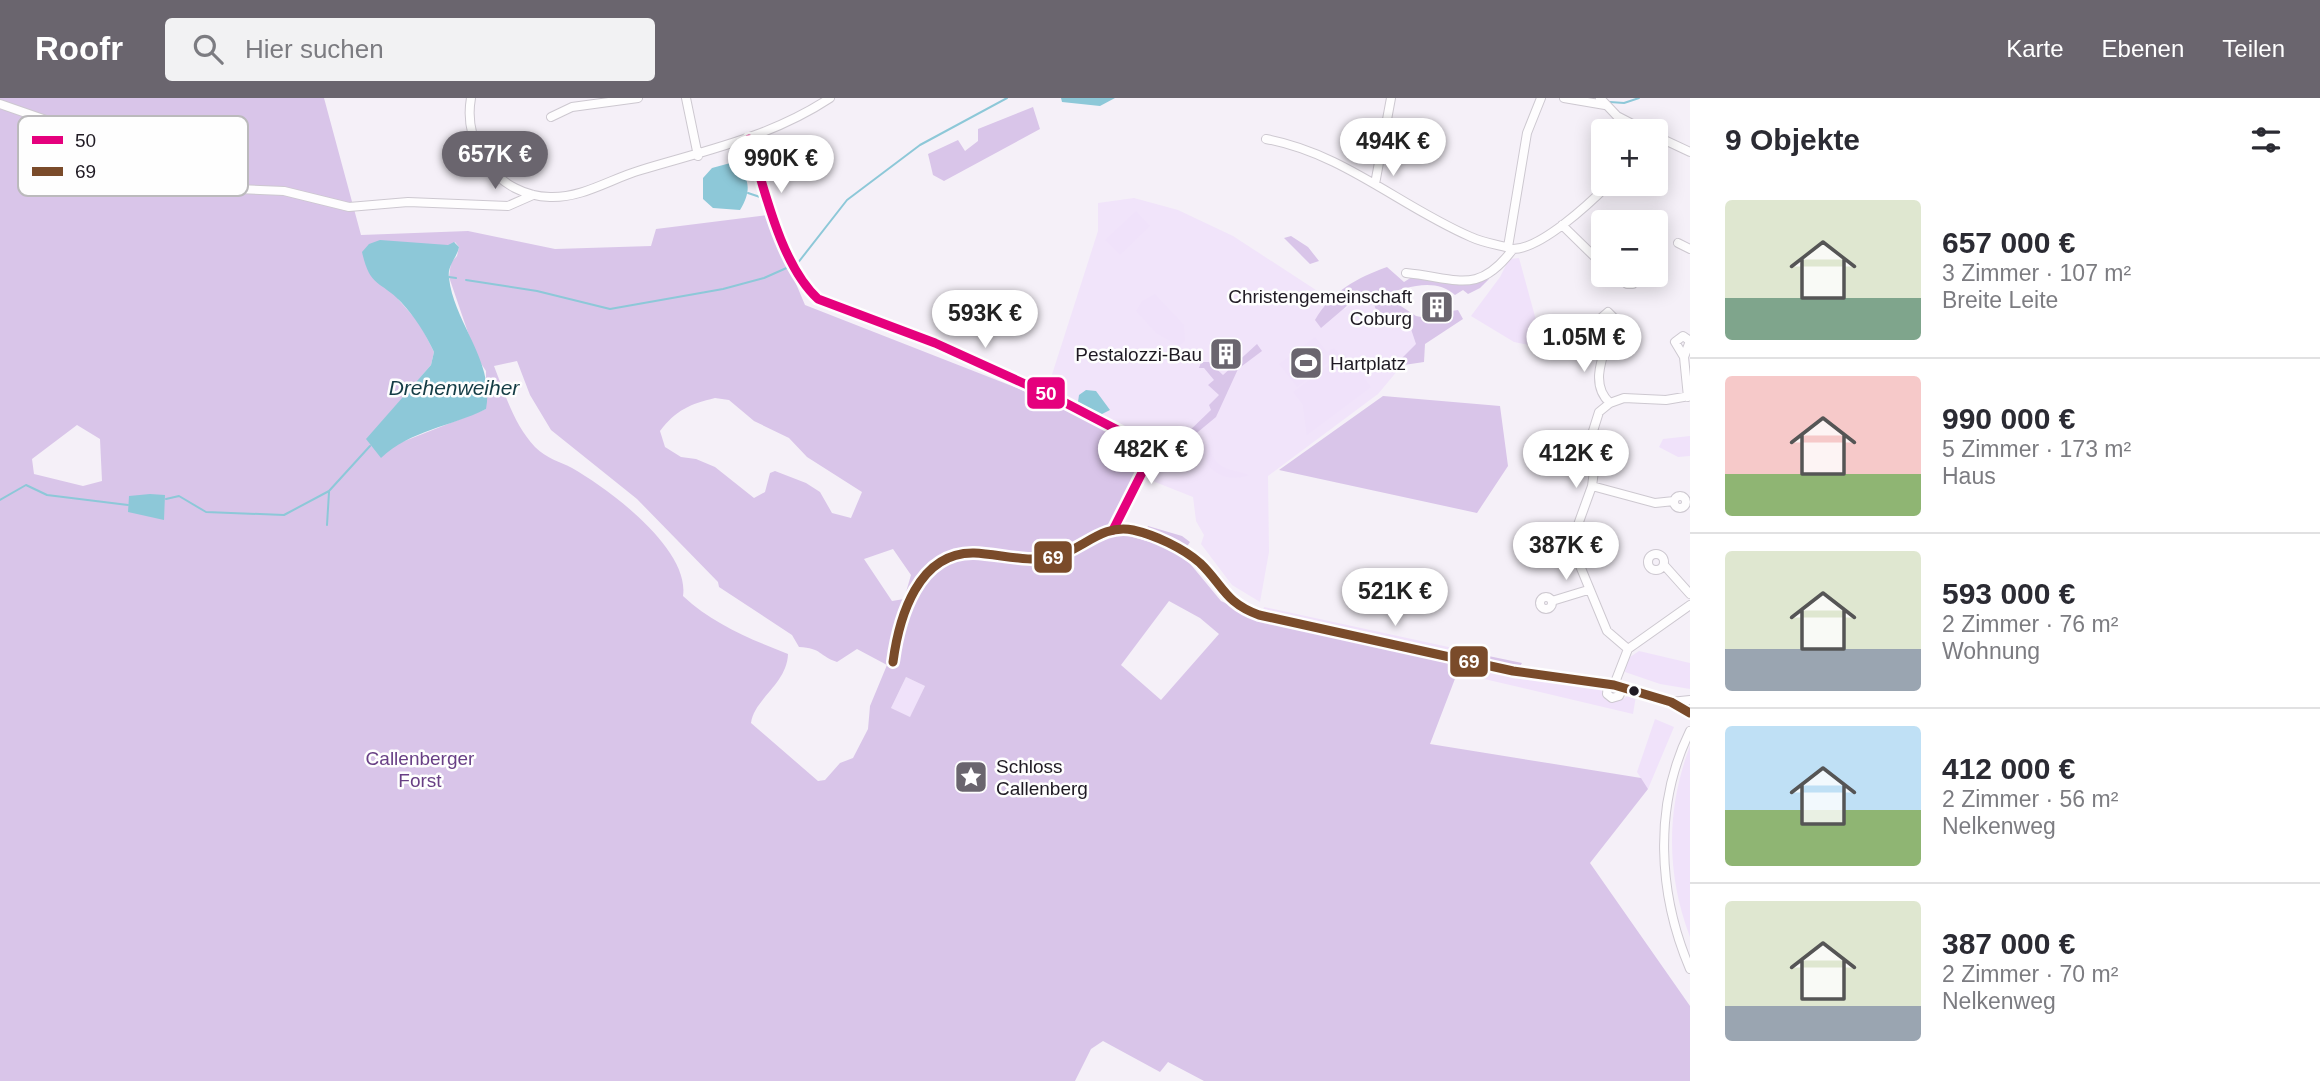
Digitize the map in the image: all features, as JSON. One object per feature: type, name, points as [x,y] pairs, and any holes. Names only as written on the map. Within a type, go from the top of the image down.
[{"type":"street","points":[[471,98],[470,121],[477,150],[504,183],[533,195],[568,196],[640,170],[698,156],[749,139],[793,121],[830,98]]},
{"type":"street","points":[[551,117],[572,107],[638,98]]},
{"type":"street","points":[[686,98],[698,156]]},
{"type":"street","points":[[1375,184],[1391,98]]},
{"type":"street","points":[[1406,273],[1463,282],[1484,278],[1502,263],[1510,248],[1527,133],[1541,98]]},
{"type":"street","points":[[1564,98],[1602,102],[1628,119]]},
{"type":"street","points":[[0,104],[35,116]]},
{"type":"street","points":[[749,139],[791,260],[818,299],[935,343],[1154,449],[1112,530]]},
{"type":"street","points":[[1266,139],[1289,143],[1331,160],[1472,238],[1510,248],[1531,245],[1562,225],[1595,196]]},
{"type":"street","points":[[1668,142],[1690,152]]},
{"type":"street","points":[[248,190],[284,191],[349,207],[408,202],[508,206],[533,195]]},
{"type":"street","points":[[1562,225],[1591,253]]},
{"type":"street","points":[[1678,243],[1690,249]]},
{"type":"street","points":[[1608,334],[1598,378],[1603,396],[1610,402]]},
{"type":"street","points":[[1628,649],[1609,635],[1588,590],[1572,544],[1592,486],[1597,449],[1594,426],[1600,412],[1610,402],[1629,397],[1666,400],[1689,397],[1684,357],[1675,342],[1683,336],[1690,341],[1684,357]]},
{"type":"street","points":[[1592,486],[1655,503],[1674,501]]},
{"type":"street","points":[[1123,511],[1127,524],[1133,530],[1189,554],[1234,603],[1259,615],[1513,671],[1615,686],[1671,702],[1690,713]]},
{"type":"street","points":[[893,662],[905,611],[933,567],[958,554],[1052,558],[1112,530],[1133,530]]},
{"type":"street","points":[[1664,565],[1690,594]]},
{"type":"street","points":[[1552,601],[1588,590]]},
{"type":"street","points":[[1615,686],[1628,649],[1690,605]]},
{"type":"street","points":[[1671,702],[1688,702]]},
{"type":"street","points":[[1690,731],[1670,793],[1663,845],[1671,910],[1690,969]]},
{"type":"shaded area","points":[[1134,198],[1178,210],[1233,236],[1345,309],[1355,299],[1368,296],[1428,334],[1378,394],[1268,476],[1269,552],[1260,602],[1232,585],[1201,544],[1204,535],[1196,521],[1193,497],[1145,478],[1159,447],[1061,398],[1048,387],[1098,231],[1098,203]]},
{"type":"shaded area","points":[[1136,211],[1150,226],[1120,255],[1105,240]]},
{"type":"shaded area","points":[[1519,258],[1536,320],[1538,347],[1514,342],[1471,316],[1500,277],[1509,259]]},
{"type":"shaded area","points":[[1155,294],[1184,325],[1185,341],[1179,346],[1156,333],[1136,311],[1142,301]]},
{"type":"shaded area","name":"Hartplatz","points":[[1315,337],[1327,352],[1334,348],[1339,354],[1297,387],[1279,364]]},
{"type":"shaded area","points":[[1345,353],[1371,387],[1307,435],[1303,405],[1293,392]]},
{"type":"shaded area","points":[[1690,436],[1690,456],[1678,457],[1659,447],[1663,439]]},
{"type":"shaded area","points":[[1203,444],[1209,444],[1211,453],[1223,467],[1249,475],[1232,478],[1217,473],[1206,461]]},
{"type":"shaded area","points":[[1264,607],[1467,651],[1467,654],[1463,656],[1263,612]]},
{"type":"shaded area","points":[[1639,651],[1690,663],[1690,689],[1660,684],[1625,672],[1627,659]]},
{"type":"shaded area","points":[[1468,665],[1538,679],[1601,686],[1605,699],[1618,701],[1632,694],[1636,696],[1633,714],[1463,674]]},
{"type":"shaded area","points":[[906,677],[925,686],[910,718],[891,708]]},
{"type":"shaded area","points":[[1655,719],[1674,727],[1648,789],[1637,772]]},
{"type":"shaded area","points":[[1690,746],[1690,937],[1676,889],[1672,842],[1676,794]]},
{"type":"green space","name":"Callenberger Forst","points":[[0,98],[324,98],[361,235],[468,231],[555,249],[651,246],[656,229],[767,215],[805,305],[1017,388],[1146,447],[1147,456],[1120,513],[1118,533],[1161,545],[1187,560],[1221,601],[1265,622],[1461,663],[1430,744],[1641,778],[1648,789],[1590,863],[1690,1006],[1690,1081],[1204,1081],[1168,1062],[1160,1072],[1103,1041],[1091,1049],[1075,1081],[0,1081]],"holes":[[[455,242],[459,247],[457,256],[451,262],[449,277],[476,356],[486,371],[486,409],[397,444],[367,439],[431,365],[434,352],[420,324],[398,299]],[[517,361],[530,395],[551,430],[637,499],[718,582],[719,587],[792,635],[799,647],[816,651],[837,662],[857,649],[887,665],[870,706],[868,729],[853,758],[840,763],[825,780],[818,781],[751,723],[758,706],[782,674],[788,654],[719,623],[683,596],[682,578],[674,559],[644,522],[606,490],[535,447],[516,419],[494,366]],[[715,398],[729,400],[754,421],[789,438],[807,457],[862,492],[851,518],[832,513],[820,492],[806,483],[775,471],[770,473],[765,492],[754,498],[715,467],[696,459],[681,457],[665,447],[660,431],[666,424],[684,409]],[[77,425],[100,439],[102,481],[83,486],[34,474],[32,459]],[[893,549],[911,575],[904,599],[892,601],[864,559]],[[1169,601],[1200,618],[1219,634],[1161,700],[1121,665]],[[906,677],[925,686],[910,717],[891,708]]]},
{"type":"green space","points":[[1033,107],[1040,129],[944,181],[933,175],[928,154],[958,140],[965,151],[978,141],[978,129]]},
{"type":"green space","points":[[1291,236],[1308,247],[1319,261],[1310,264],[1284,238]]},
{"type":"green space","points":[[1387,267],[1404,282],[1412,277],[1458,284],[1489,279],[1468,294],[1463,290],[1455,295],[1439,286],[1421,285],[1384,295],[1416,316],[1442,321],[1451,311],[1458,310],[1463,319],[1425,344],[1424,362],[1404,365],[1401,359],[1416,344],[1409,323],[1400,317],[1389,318],[1375,308],[1374,299],[1368,296],[1355,299],[1321,328],[1315,320],[1337,293],[1365,276]]},
{"type":"green space","points":[[1257,344],[1262,351],[1238,369],[1216,417],[1181,446],[1172,447],[1170,436],[1178,432],[1185,435],[1211,410],[1209,405],[1219,395],[1208,385],[1214,380],[1204,368],[1199,368],[1201,362],[1209,362],[1223,375]]},
{"type":"green space","points":[[1383,396],[1500,406],[1508,466],[1477,513],[1279,470]]},
{"type":"green space","points":[[1148,526],[1182,536],[1190,542],[1186,548],[1145,532]]},
{"type":"green space","points":[[1474,653],[1522,663],[1519,668],[1474,659]]},
{"type":"water","points":[[1061,98],[1115,98],[1100,106],[1062,102]]},
{"type":"water","points":[[734,162],[748,184],[744,203],[740,210],[713,208],[703,199],[703,178],[712,168]]},
{"type":"water","name":"Drehenweiher","points":[[380,240],[448,245],[454,242],[459,247],[449,269],[452,295],[480,358],[487,391],[486,409],[405,441],[381,458],[366,439],[431,365],[434,352],[406,308],[372,278],[365,264],[362,252],[369,244]]},
{"type":"water","points":[[1086,390],[1096,391],[1110,410],[1100,415],[1078,402],[1079,395]]},
{"type":"water","points":[[165,495],[164,520],[128,512],[129,496]]},
{"type":"waterway","points":[[797,264],[847,200],[920,145],[1007,98]]},
{"type":"waterway","points":[[1610,102],[1624,103],[1639,98]]},
{"type":"waterway","points":[[748,193],[763,198]]},
{"type":"waterway","points":[[772,227],[789,266]]},
{"type":"waterway","points":[[466,280],[537,291],[610,309],[723,289],[764,278],[791,266]]},
{"type":"waterway","points":[[449,277],[456,278]]},
{"type":"waterway","points":[[166,499],[179,496],[206,512],[284,515],[329,491],[370,446]]},
{"type":"waterway","points":[[0,500],[26,485],[47,495],[128,505]]},
{"type":"waterway","points":[[327,525],[329,492]]},
{"type":"transit line","name":"50","points":[[749,139],[783,246],[793,266],[818,299],[935,343],[1056,398],[1154,449],[1113,530]]},
{"type":"transit line","name":"69","points":[[893,662],[906,607],[925,575],[939,563],[955,556],[974,553],[1044,559],[1064,554],[1111,530],[1122,529],[1150,535],[1185,552],[1208,571],[1231,599],[1259,615],[1513,671],[1614,685],[1671,702],[1690,713]]},
{"type":"place","name":"Christengemeinschaft Coburg","points":[[1437,307]]},
{"type":"place","name":"Pestalozzi-Bau","points":[[1226,354]]},
{"type":"place","name":"Hartplatz","points":[[1306,363]]},
{"type":"place","name":"Schloss Callenberg","points":[[971,777]]}]
